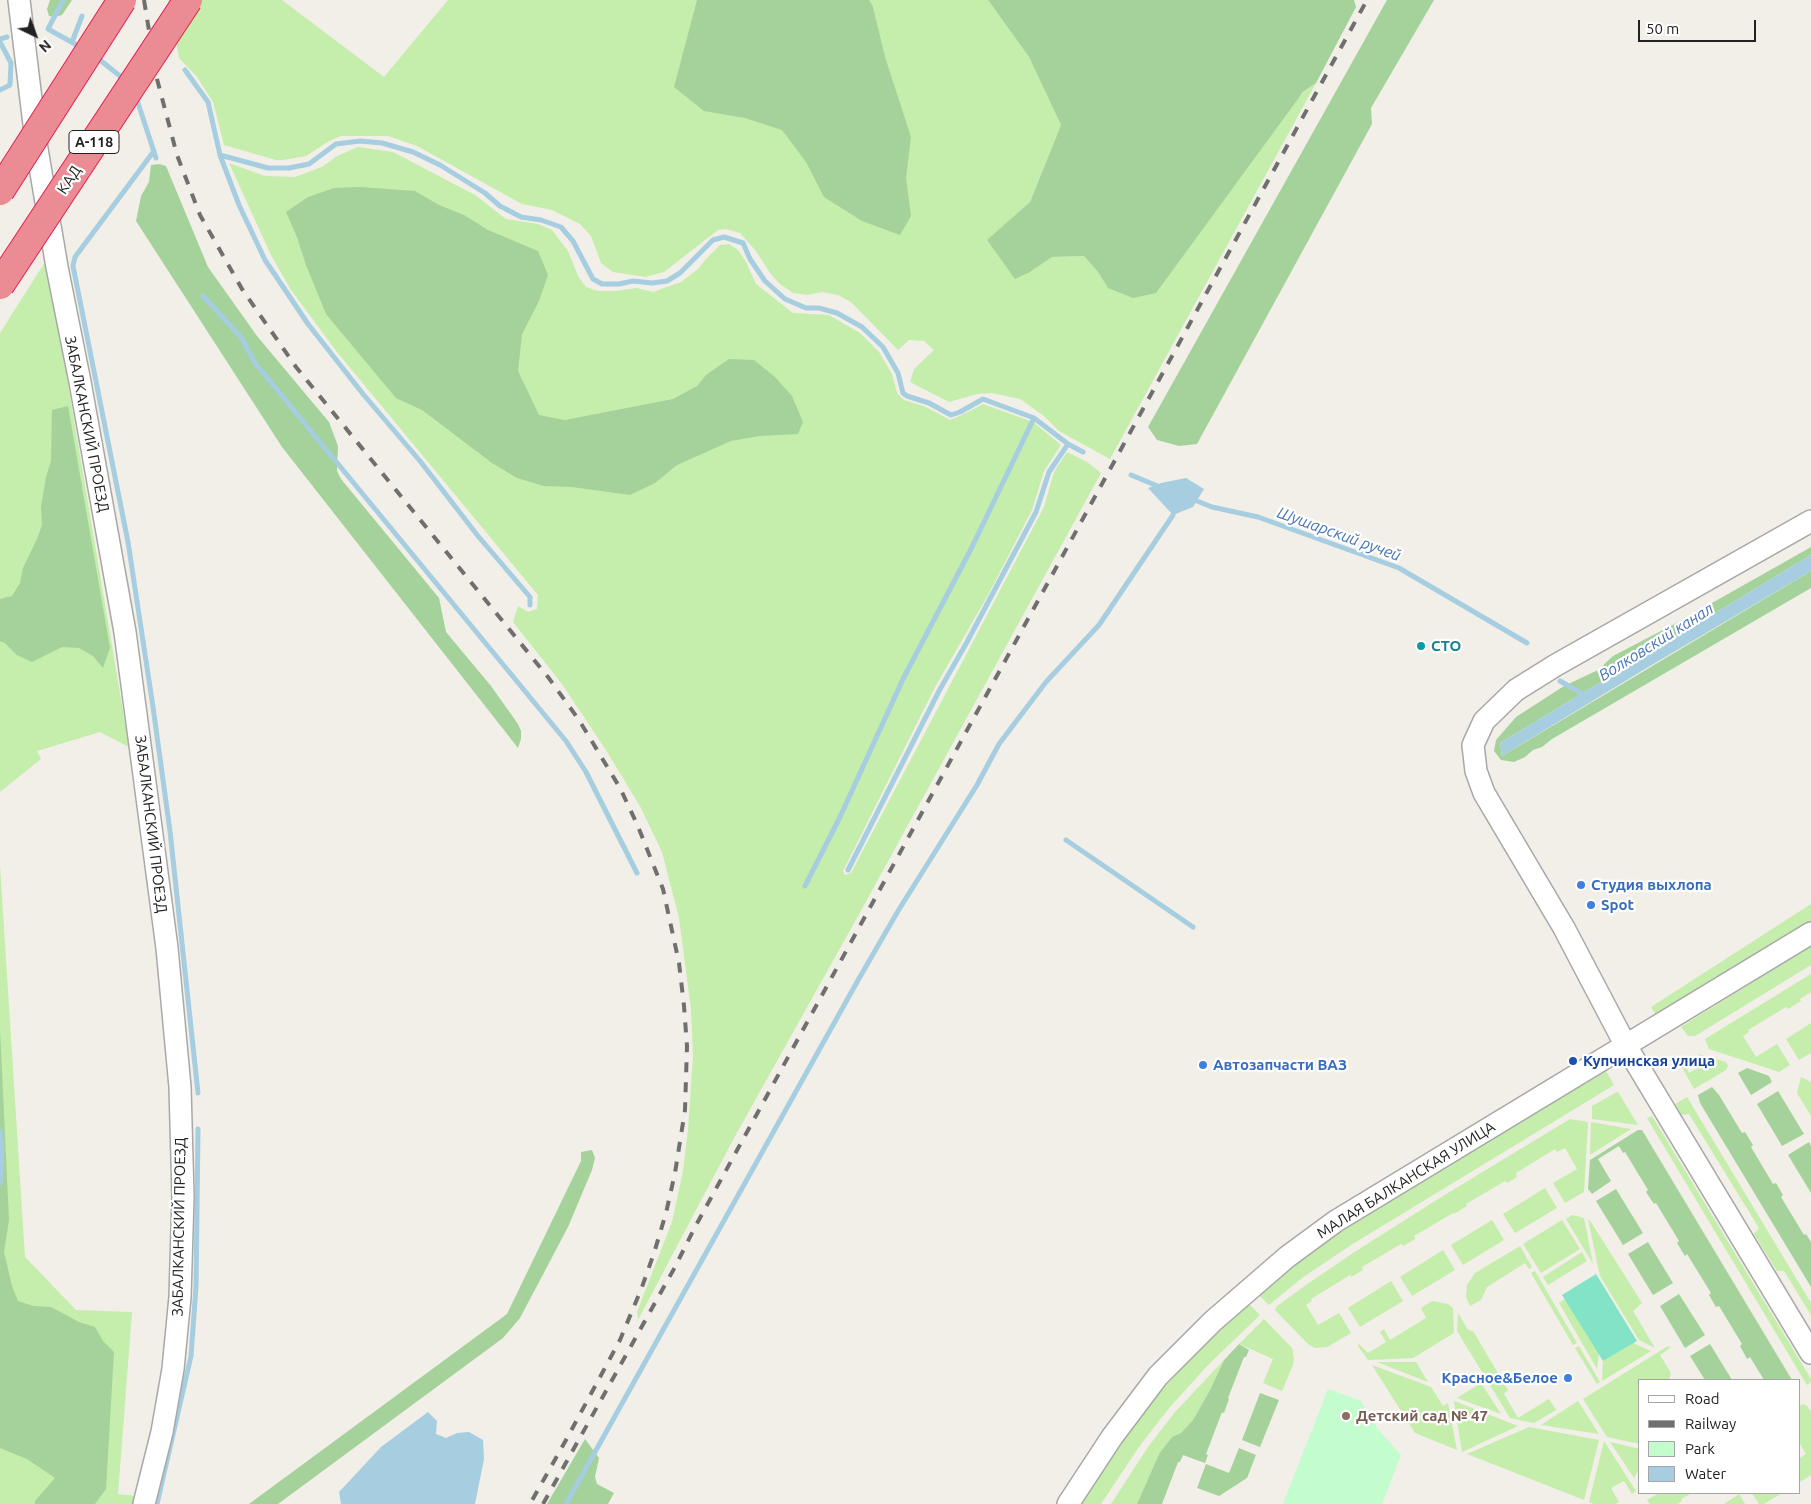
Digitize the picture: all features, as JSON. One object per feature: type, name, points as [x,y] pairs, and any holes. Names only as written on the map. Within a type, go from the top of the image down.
[{"type":"highway","points":[[0,191],[122,0]]},
{"type":"highway","name":"КАД","points":[[0,286],[188,0]]},
{"type":"street","name":"ЗАБАЛКАНСКИЙ ПРОЕЗД","points":[[19,0],[37,149],[56,267],[80,382],[126,632],[167,948],[180,1087],[183,1197],[180,1296],[173,1368],[165,1414],[144,1504]]},
{"type":"street","points":[[1811,521],[1556,665],[1516,690],[1484,721],[1473,745],[1476,771],[1484,793],[1564,928],[1626,1046],[1811,1353]]},
{"type":"street","name":"МАЛАЯ БАЛКАНСКАЯ УЛИЦА","points":[[1068,1504],[1112,1437],[1158,1376],[1213,1321],[1287,1257],[1336,1221],[1811,933]]},
{"type":"green space","points":[[50,0],[72,0],[62,15],[54,17],[49,16],[47,9]]},
{"type":"green space","points":[[168,0],[282,0],[384,77],[448,0],[988,0],[1029,57],[1061,125],[1030,202],[987,241],[1030,272],[1052,257],[1084,256],[1098,272],[1108,288],[1304,92],[1316,83],[1110,459],[1059,431],[1044,416],[1020,399],[992,393],[977,394],[949,402],[910,382],[914,369],[934,350],[924,341],[909,340],[898,350],[851,302],[838,295],[822,292],[808,295],[793,293],[780,284],[770,273],[756,251],[740,233],[726,229],[718,230],[664,272],[645,277],[613,272],[601,263],[591,236],[580,224],[552,210],[522,204],[417,146],[388,136],[340,136],[306,156],[283,160],[276,160],[224,145],[213,102],[197,77],[179,58]]},
{"type":"green space","points":[[697,0],[869,0],[873,7],[885,57],[911,137],[906,178],[911,216],[900,235],[862,221],[824,197],[806,162],[782,130],[745,118],[704,111],[674,87]]},
{"type":"green space","points":[[988,0],[1354,0],[1356,7],[1316,83],[1303,92],[1156,293],[1133,298],[1108,288],[1098,272],[1084,256],[1052,257],[1030,272],[1015,279],[987,240],[1030,202],[1061,125],[1029,57]]},
{"type":"green space","points":[[1387,0],[1434,0],[1371,108],[1372,124],[1197,444],[1179,446],[1157,440],[1148,427]]},
{"type":"green space","points":[[358,147],[393,152],[475,195],[506,219],[538,224],[552,230],[568,251],[578,276],[586,287],[598,291],[637,288],[653,292],[681,282],[698,269],[720,245],[729,244],[738,250],[756,284],[793,313],[829,315],[860,333],[879,352],[892,374],[897,393],[904,400],[926,407],[950,420],[983,404],[1033,422],[1061,445],[1044,471],[1032,510],[988,595],[935,687],[843,871],[845,875],[851,873],[1044,507],[1054,472],[1067,452],[1087,462],[1101,473],[734,1138],[638,1320],[637,1312],[672,1222],[683,1171],[688,1130],[693,1056],[691,1009],[679,918],[662,852],[641,808],[606,750],[562,684],[513,622],[518,606],[528,612],[537,609],[538,595],[337,352],[291,290],[271,255],[229,163],[265,176],[295,177],[322,167],[337,156]]},
{"type":"green space","points":[[159,164],[166,166],[208,267],[257,336],[329,422],[338,446],[337,471],[341,479],[439,598],[446,632],[491,686],[518,724],[521,731],[521,739],[518,748],[282,447],[136,221],[141,196],[149,182],[151,165]]},
{"type":"green space","points":[[360,187],[415,191],[439,205],[464,215],[488,230],[538,251],[548,275],[539,301],[522,334],[518,371],[539,415],[565,420],[673,399],[697,386],[706,375],[729,359],[754,360],[775,377],[792,396],[803,422],[798,434],[759,436],[731,441],[677,465],[655,483],[630,495],[572,487],[544,486],[517,478],[492,463],[422,410],[396,398],[326,314],[286,212],[308,197],[334,188]]},
{"type":"green space","points":[[47,259],[129,747],[100,732],[37,751],[41,759],[0,792],[0,333]]},
{"type":"green space","points":[[68,406],[110,648],[103,668],[93,656],[79,648],[62,647],[32,662],[17,655],[5,643],[0,641],[0,599],[12,596],[20,583],[23,568],[42,525],[41,507],[51,461],[52,410]]},
{"type":"green space","points":[[1811,547],[1811,555],[1500,743],[1502,756],[1811,571],[1811,588],[1552,739],[1542,747],[1533,750],[1525,757],[1514,762],[1501,760],[1494,751],[1496,740],[1516,717],[1564,686],[1598,670],[1613,656],[1682,620]]},
{"type":"green space","points":[[0,866],[25,1257],[76,1310],[132,1312],[118,1494],[136,1496],[133,1504],[0,1504]]},
{"type":"green space","points":[[1811,904],[1811,921],[1656,1015],[1651,1007]]},
{"type":"green space","points":[[1811,946],[1811,965],[1695,1036],[1688,1036],[1681,1027]]},
{"type":"green space","points":[[1811,974],[1811,992],[1788,1009],[1786,1007],[1748,1030],[1749,1032],[1743,1036],[1756,1057],[1777,1044],[1790,1065],[1779,1072],[1709,1049],[1705,1039]]},
{"type":"green space","points":[[1811,1023],[1811,1053],[1799,1060],[1786,1039]]},
{"type":"green space","points":[[0,1029],[9,1220],[4,1252],[12,1286],[18,1301],[33,1306],[51,1307],[79,1322],[95,1327],[103,1341],[114,1352],[106,1489],[95,1504],[35,1504],[35,1501],[55,1478],[27,1459],[0,1448]]},
{"type":"green space","points":[[1698,1054],[1726,1062],[1728,1066],[1726,1070],[1694,1089],[1682,1067],[1685,1065],[1689,1073],[1704,1065]]},
{"type":"green space","points":[[1747,1068],[1769,1076],[1772,1082],[1751,1095],[1738,1073]]},
{"type":"green space","points":[[1606,1071],[1614,1085],[1351,1245],[1302,1278],[1269,1305],[1259,1295],[1293,1266],[1342,1230]]},
{"type":"green space","points":[[1801,1077],[1811,1082],[1811,1116],[1797,1093]]},
{"type":"green space","points":[[1712,1087],[1742,1133],[1745,1132],[1753,1145],[1751,1147],[1773,1184],[1776,1183],[1783,1195],[1781,1197],[1804,1235],[1806,1234],[1811,1242],[1811,1287],[1700,1103],[1698,1095]]},
{"type":"green space","points":[[1778,1091],[1804,1134],[1782,1146],[1757,1104]]},
{"type":"green space","points":[[1617,1092],[1638,1125],[1592,1119],[1592,1106]]},
{"type":"green space","points":[[1687,1097],[1811,1303],[1811,1315],[1784,1271],[1777,1271],[1754,1234],[1759,1228],[1689,1114],[1681,1115],[1675,1104]]},
{"type":"green space","points":[[1652,1116],[1811,1379],[1811,1382],[1807,1385],[1647,1118]]},
{"type":"green space","points":[[1570,1119],[1588,1122],[1584,1192],[1565,1203],[1553,1183],[1577,1169],[1565,1148],[1557,1152],[1555,1149],[1516,1173],[1517,1177],[1507,1183],[1505,1181],[1466,1204],[1467,1206],[1454,1214],[1414,1236],[1415,1239],[1403,1246],[1401,1244],[1362,1267],[1363,1270],[1351,1277],[1350,1275],[1311,1299],[1312,1301],[1306,1305],[1318,1325],[1339,1313],[1351,1333],[1327,1347],[1315,1348],[1308,1344],[1275,1310],[1277,1306],[1356,1251]]},
{"type":"green space","points":[[1591,1122],[1631,1129],[1590,1155]]},
{"type":"green space","points":[[1638,1130],[1642,1130],[1791,1379],[1763,1379],[1750,1357],[1747,1359],[1740,1346],[1742,1344],[1719,1306],[1716,1307],[1709,1295],[1711,1293],[1687,1254],[1685,1256],[1677,1243],[1679,1241],[1656,1203],[1654,1204],[1646,1192],[1648,1190],[1625,1152],[1623,1153],[1619,1146],[1598,1159],[1611,1181],[1592,1194],[1588,1189],[1590,1160]]},
{"type":"green space","points":[[1809,1142],[1811,1146],[1811,1193],[1788,1155]]},
{"type":"green space","points":[[592,1150],[595,1158],[592,1170],[568,1227],[520,1318],[503,1338],[278,1504],[249,1504],[507,1314],[581,1161],[581,1152]]},
{"type":"green space","points":[[1545,1188],[1557,1208],[1515,1233],[1503,1214]]},
{"type":"green space","points":[[1616,1189],[1643,1233],[1623,1245],[1596,1201]]},
{"type":"green space","points":[[1572,1215],[1584,1218],[1593,1264],[1566,1219]]},
{"type":"green space","points":[[1588,1219],[1642,1303],[1633,1311],[1655,1348],[1639,1340],[1600,1276]]},
{"type":"green space","points":[[1492,1220],[1504,1240],[1463,1265],[1451,1245]]},
{"type":"green space","points":[[1562,1220],[1580,1249],[1541,1273],[1523,1244]]},
{"type":"green space","points":[[1648,1242],[1673,1283],[1653,1295],[1628,1254]]},
{"type":"green space","points":[[1520,1246],[1532,1267],[1529,1269],[1525,1263],[1487,1287],[1481,1300],[1470,1306],[1466,1297],[1467,1285],[1475,1273]]},
{"type":"green space","points":[[1443,1250],[1455,1270],[1412,1296],[1400,1277]]},
{"type":"green space","points":[[1582,1252],[1587,1261],[1548,1285],[1543,1277]]},
{"type":"green space","points":[[1535,1271],[1577,1343],[1573,1345],[1531,1273]]},
{"type":"green space","points":[[1596,1274],[1637,1341],[1603,1361],[1562,1295]]},
{"type":"green space","points":[[1391,1281],[1403,1301],[1360,1327],[1348,1308]]},
{"type":"green space","points":[[1679,1294],[1705,1335],[1685,1348],[1660,1306]]},
{"type":"green space","points":[[1565,1299],[1599,1354],[1597,1369],[1559,1303]]},
{"type":"green space","points":[[1432,1301],[1448,1304],[1453,1308],[1454,1333],[1413,1358],[1368,1360],[1358,1346],[1359,1344],[1368,1353],[1386,1342],[1380,1332],[1384,1329],[1390,1340],[1426,1318],[1421,1308]]},
{"type":"green space","points":[[1249,1304],[1260,1315],[1208,1365],[1170,1407],[1141,1444],[1101,1504],[1082,1504],[1145,1409],[1192,1357]]},
{"type":"green space","points":[[1458,1313],[1468,1330],[1473,1331],[1508,1390],[1504,1394],[1518,1418],[1549,1399],[1556,1410],[1534,1423],[1510,1418],[1457,1331]]},
{"type":"green space","points":[[1264,1319],[1292,1348],[1293,1365],[1282,1391],[1263,1383],[1273,1359],[1239,1344]]},
{"type":"green space","points":[[1633,1343],[1651,1351],[1602,1381],[1603,1361]]},
{"type":"green space","points":[[1239,1344],[1249,1350],[1246,1357],[1244,1357],[1224,1413],[1222,1412],[1206,1454],[1208,1455],[1205,1463],[1183,1455],[1180,1462],[1178,1462],[1162,1504],[1137,1504],[1159,1454],[1172,1437],[1181,1433],[1193,1420],[1224,1360]]},
{"type":"green space","points":[[1710,1344],[1731,1379],[1704,1379],[1690,1356]]},
{"type":"green space","points":[[1579,1346],[1600,1382],[1597,1384],[1575,1348]]},
{"type":"green space","points":[[1668,1346],[1670,1348],[1660,1355],[1671,1373],[1669,1379],[1638,1379],[1638,1444],[1607,1437],[1583,1399]]},
{"type":"green space","points":[[1224,1360],[1193,1420],[1181,1433],[1172,1437],[1159,1454],[1137,1504],[1111,1504],[1148,1447],[1175,1412]]},
{"type":"green space","points":[[1377,1362],[1416,1362],[1428,1382]]},
{"type":"green space","points":[[1372,1365],[1431,1387],[1443,1406],[1448,1403],[1457,1450],[1415,1433]]},
{"type":"green space","points":[[1481,1383],[1501,1414],[1457,1398]]},
{"type":"green space","points":[[1328,1389],[1361,1401],[1377,1428],[1401,1455],[1382,1504],[1283,1504]]},
{"type":"green space","points":[[1260,1393],[1279,1400],[1260,1447],[1242,1440]]},
{"type":"green space","points":[[1454,1401],[1518,1426],[1462,1452]]},
{"type":"green space","points":[[1578,1401],[1599,1434],[1541,1425],[1558,1414]]},
{"type":"green space","points":[[1801,1405],[1807,1406],[1811,1412],[1811,1475],[1801,1481],[1801,1457],[1806,1454],[1801,1446]]},
{"type":"green space","points":[[1529,1427],[1599,1440],[1584,1500],[1467,1454]]},
{"type":"green space","points":[[585,1439],[599,1458],[595,1477],[597,1484],[614,1493],[608,1504],[547,1504]]},
{"type":"green space","points":[[1604,1441],[1636,1491],[1632,1494],[1624,1481],[1611,1488],[1619,1502],[1615,1504],[1594,1504],[1589,1502]]},
{"type":"green space","points":[[1610,1442],[1638,1449],[1638,1471],[1634,1478]]},
{"type":"green space","points":[[1239,1448],[1256,1455],[1247,1478],[1219,1496],[1197,1488],[1206,1464],[1229,1473]]},
{"type":"green space","points":[[1657,1494],[1690,1494],[1681,1499],[1682,1501],[1677,1504],[1650,1504],[1647,1500]]},
{"type":"green space","points":[[1739,1494],[1745,1504],[1724,1504]]},
{"type":"green space","points":[[1753,1494],[1780,1494],[1764,1504],[1759,1504]]},
{"type":"water","points":[[1186,478],[1204,489],[1193,507],[1173,515],[1148,488],[1161,483]]},
{"type":"water","points":[[1811,555],[1811,571],[1502,756],[1500,743]]},
{"type":"water","points":[[428,1412],[437,1421],[436,1434],[446,1438],[457,1433],[469,1432],[483,1440],[484,1459],[475,1504],[341,1504],[339,1492],[381,1447]]},
{"type":"waterway","name":"Шушарский ручей","points":[[63,0],[48,29],[82,48]]},
{"type":"waterway","points":[[72,42],[82,16]]},
{"type":"waterway","name":"Шушарский ручей","points":[[0,39],[7,37]]},
{"type":"waterway","name":"Шушарский ручей","points":[[0,42],[11,63],[10,85],[0,90]]},
{"type":"waterway","name":"Шушарский ручей","points":[[95,56],[120,76],[124,82]]},
{"type":"waterway","name":"Шушарский ручей","points":[[185,70],[208,102],[220,155],[268,168],[289,168],[309,164],[336,144],[360,141],[382,143],[413,152],[440,165],[485,193],[500,206],[521,217],[541,220],[561,227],[573,241],[593,279],[602,284],[619,284],[633,281],[652,283],[667,281],[680,273],[713,240],[724,237],[743,243],[750,259],[765,281],[785,299],[806,308],[819,308],[837,313],[862,327],[883,347],[898,373],[903,393],[907,396],[929,403],[951,415],[983,399],[1034,418],[1068,444],[1083,452]]},
{"type":"waterway","name":"Шушарский ручей","points":[[135,98],[156,158]]},
{"type":"waterway","points":[[154,151],[75,257],[73,266],[128,542],[153,707],[170,831],[198,1093]]},
{"type":"waterway","points":[[220,155],[239,205],[265,260],[308,324],[363,394],[420,461],[478,536],[530,597],[530,605]]},
{"type":"waterway","points":[[203,296],[241,337],[255,363],[566,741],[586,772],[637,873]]},
{"type":"waterway","points":[[805,886],[840,817],[903,679],[971,549],[1034,418]]},
{"type":"waterway","points":[[848,870],[939,691],[1036,512],[1049,472],[1068,444]]},
{"type":"waterway","name":"Шушарский ручей","points":[[1131,475],[1160,487]]},
{"type":"waterway","name":"Шушарский ручей","points":[[1192,499],[1212,507],[1258,517],[1399,568],[1527,643]]},
{"type":"waterway","points":[[566,1504],[857,982],[898,911],[977,785],[999,744],[1046,682],[1099,625],[1173,515]]},
{"type":"waterway","name":"Шушарский ручей","points":[[1560,681],[1586,696]]},
{"type":"waterway","points":[[1066,840],[1193,927]]},
{"type":"waterway","points":[[157,1504],[191,1356],[196,1287],[198,1129]]},
{"type":"waterway","points":[[0,1131],[2,1155],[0,1183]]},
{"type":"railway","points":[[144,0],[157,79],[177,155],[200,215],[242,289],[296,367],[548,677],[579,720],[620,788],[637,824],[663,889],[679,963],[687,1046],[685,1110],[675,1173],[654,1253],[620,1340],[530,1504]]},
{"type":"railway","points":[[543,1504],[675,1267],[695,1227],[1367,0]]},
{"type":"place","name":"СТО","points":[[1421,646]]},
{"type":"place","name":"Студия выхлопа","points":[[1581,885]]},
{"type":"place","name":"Spot","points":[[1591,905]]},
{"type":"place","name":"Купчинская улица","points":[[1573,1061]]},
{"type":"place","name":"Автозапчасти ВАЗ","points":[[1203,1065]]},
{"type":"place","name":"Красное&Белое","points":[[1568,1378]]},
{"type":"place","name":"Детский сад № 47","points":[[1346,1416]]},
{"type":"water label","name":"Волковский канал","points":[[1656,642]]}]
